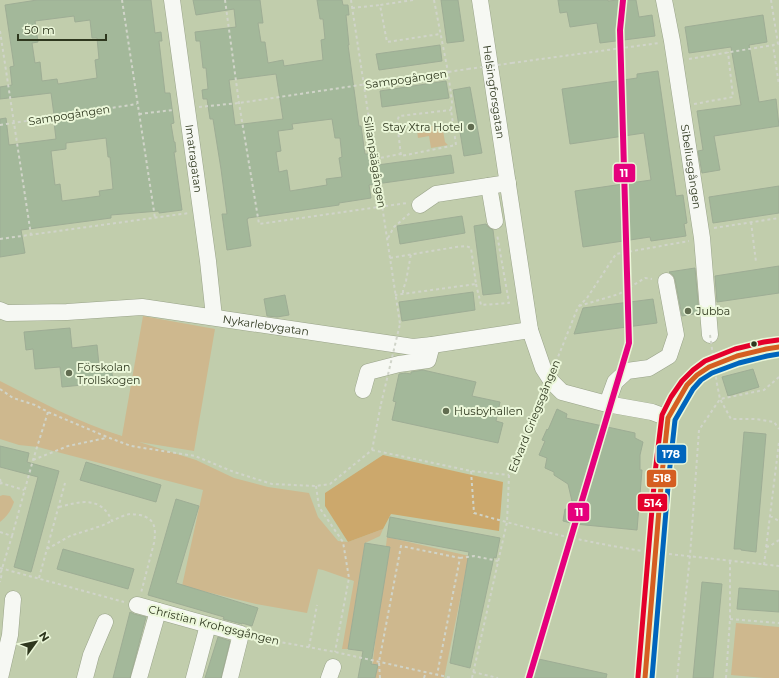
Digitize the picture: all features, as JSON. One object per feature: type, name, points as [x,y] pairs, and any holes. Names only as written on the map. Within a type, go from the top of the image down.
[{"type":"street","name":"Imatragatan","points":[[172,0],[208,261],[214,317]]},
{"type":"street","name":"Helsingforsgatan","points":[[480,0],[530,330],[543,368],[552,382],[562,392],[606,404],[652,412],[668,418]]},
{"type":"street","name":"Sibeliusgången","points":[[664,0],[672,41],[702,234],[710,336]]},
{"type":"street","points":[[414,210],[436,194],[508,183]]},
{"type":"street","points":[[489,186],[495,221]]},
{"type":"street","points":[[606,404],[615,382],[627,371],[649,368],[669,356],[676,335],[666,281]]},
{"type":"street","name":"Nykarlebygatan","points":[[0,310],[7,313],[67,312],[142,307],[413,347],[530,330]]},
{"type":"street","points":[[363,390],[368,372],[399,364],[428,360],[432,345]]},
{"type":"street","points":[[645,678],[668,418],[687,385],[697,375],[709,367],[737,356],[779,347]]},
{"type":"street","points":[[0,678],[10,635],[13,599]]},
{"type":"street","name":"Christian Krohgsgången","points":[[137,605],[241,634]]},
{"type":"street","points":[[140,678],[158,611]]},
{"type":"street","points":[[85,678],[91,655],[105,622]]},
{"type":"street","points":[[194,678],[208,625]]},
{"type":"street","points":[[230,678],[241,634]]},
{"type":"path","points":[[122,0],[154,218]]},
{"type":"path","points":[[225,0],[239,103],[259,224],[407,203],[414,210],[394,227],[387,239]]},
{"type":"path","name":"Sillanpäägången","points":[[351,0],[400,324],[372,450]]},
{"type":"path","points":[[352,8],[413,0]]},
{"type":"path","points":[[375,159],[400,154],[401,156],[456,145],[448,72],[434,0]]},
{"type":"path","points":[[675,61],[779,44],[771,0]]},
{"type":"path","points":[[380,5],[387,42],[440,34]]},
{"type":"path","points":[[0,31],[31,235]]},
{"type":"path","name":"Sampogången","points":[[139,114],[239,103],[672,41]]},
{"type":"path","points":[[773,45],[779,85]]},
{"type":"path","points":[[682,106],[733,97],[728,52]]},
{"type":"path","name":"Sampogången","points":[[0,125],[137,104]]},
{"type":"path","points":[[400,154],[396,122],[399,116],[451,110]]},
{"type":"path","points":[[0,239],[201,212]]},
{"type":"path","name":"Edvard Griegsgången","points":[[472,678],[507,522],[509,475],[578,307],[587,298],[616,254],[751,222],[779,218]]},
{"type":"path","points":[[390,258],[466,246],[471,248],[476,284],[481,305],[509,303],[495,221]]},
{"type":"path","points":[[751,222],[756,262]]},
{"type":"path","points":[[403,294],[411,254]]},
{"type":"path","points":[[578,307],[619,294],[645,278],[666,281]]},
{"type":"path","points":[[395,295],[476,284]]},
{"type":"path","points":[[710,336],[720,399],[731,419],[756,419],[774,422],[779,429]]},
{"type":"path","points":[[677,678],[690,556],[699,430],[720,399],[764,390],[779,377]]},
{"type":"path","points":[[0,389],[13,398],[35,405],[48,412],[131,446],[195,456],[234,472],[272,484],[316,486],[330,484],[372,450],[471,471],[509,475]]},
{"type":"path","points":[[0,582],[2,573],[1,568],[12,536],[24,490],[48,412]]},
{"type":"path","points":[[33,460],[68,446],[107,437]]},
{"type":"path","points":[[764,565],[779,442]]},
{"type":"path","points":[[471,471],[474,513],[608,546],[645,552],[779,566]]},
{"type":"path","points":[[0,479],[0,484],[24,490]]},
{"type":"path","points":[[39,578],[65,483]]},
{"type":"path","points":[[316,486],[318,507],[342,542],[349,578],[332,666]]},
{"type":"path","points":[[59,507],[88,502],[102,506],[109,514],[112,521]]},
{"type":"path","points":[[47,549],[70,536],[101,526],[123,516],[132,514],[146,517],[154,524],[156,534],[137,605]]},
{"type":"path","points":[[770,516],[779,521]]},
{"type":"path","points":[[0,532],[12,536]]},
{"type":"path","points":[[766,547],[779,540]]},
{"type":"path","points":[[380,678],[379,662],[401,546],[460,558],[474,556],[498,561]]},
{"type":"path","points":[[437,674],[460,558]]},
{"type":"path","points":[[726,678],[730,619],[730,561]]},
{"type":"path","name":"Christian Krohgsgången","points":[[1,568],[137,605]]},
{"type":"path","points":[[309,647],[317,605]]},
{"type":"path","points":[[730,619],[779,623]]},
{"type":"path","name":"Christian Krohgsgången","points":[[241,634],[309,647],[332,666],[379,662],[452,678]]},
{"type":"path","points":[[424,678],[426,672]]},
{"type":"path","points":[[473,672],[498,678]]},
{"type":"shaded area","points":[[416,123],[424,123],[426,127],[442,125],[445,142],[448,145],[431,148],[429,136],[418,138]]},
{"type":"shaded area","points":[[143,316],[215,329],[194,451],[139,442],[196,460],[234,478],[268,487],[309,493],[318,517],[338,541],[348,542],[383,529],[380,536],[365,543],[348,649],[342,649],[354,581],[318,569],[307,613],[256,604],[182,586],[203,490],[38,447],[19,445],[0,439],[0,381],[75,418],[122,436]]},
{"type":"shaded area","points":[[383,455],[503,482],[499,531],[391,514],[383,529],[348,542],[325,506],[325,493]]},
{"type":"shaded area","points":[[0,496],[10,496],[14,502],[5,518],[0,522]]},
{"type":"shaded area","points":[[387,537],[469,556],[444,678],[371,678]]},
{"type":"shaded area","points":[[736,623],[779,627],[779,678],[731,675]]},
{"type":"building","points":[[37,0],[151,0],[155,33],[161,32],[162,41],[159,41],[165,93],[170,93],[174,123],[171,124],[175,142],[176,152],[174,152],[182,210],[159,213],[159,211],[111,215],[111,218],[21,230],[25,253],[0,257],[0,119],[6,118],[9,145],[56,139],[51,93],[0,99],[0,87],[12,85],[10,67],[14,66],[5,5]],"holes":[[[74,16],[75,22],[90,20],[92,38],[97,38],[99,59],[95,60],[97,78],[58,84],[57,79],[42,81],[40,62],[35,63],[32,43],[38,42],[35,21]],[[106,138],[108,157],[110,157],[113,189],[99,191],[100,196],[62,201],[60,184],[55,185],[51,151],[66,149],[66,143]]]},
{"type":"building","points":[[193,0],[260,0],[263,23],[258,23],[261,42],[265,42],[268,63],[283,60],[284,66],[323,60],[321,40],[325,39],[323,19],[320,19],[317,0],[342,0],[343,5],[348,5],[349,15],[346,15],[348,45],[359,126],[361,126],[365,154],[369,154],[370,166],[451,155],[454,173],[369,185],[371,198],[339,203],[339,205],[248,218],[251,246],[227,250],[222,214],[227,214],[221,169],[213,119],[210,119],[207,99],[203,99],[202,90],[208,89],[206,68],[203,68],[200,41],[196,41],[195,32],[236,27],[234,9],[196,15]],"holes":[[[276,74],[283,119],[235,125],[229,80]],[[332,119],[335,138],[340,138],[342,157],[339,158],[342,177],[326,179],[327,185],[290,191],[287,170],[279,172],[276,152],[281,151],[278,131],[293,129],[292,124]]]},
{"type":"building","points":[[441,0],[458,0],[464,41],[447,43]]},
{"type":"building","points":[[558,0],[636,0],[639,17],[652,15],[655,36],[600,43],[597,23],[570,27],[567,12],[560,13]]},
{"type":"building","points":[[763,15],[767,42],[749,45],[759,102],[776,99],[779,126],[714,136],[720,170],[702,173],[698,151],[703,150],[697,111],[741,105],[731,47],[689,53],[685,27]]},
{"type":"building","points":[[440,45],[442,61],[379,70],[376,54]]},
{"type":"building","points":[[658,71],[676,196],[683,195],[687,223],[684,224],[686,236],[651,241],[650,237],[583,247],[575,191],[651,180],[644,133],[570,144],[562,89],[637,78],[637,74]]},
{"type":"building","points":[[446,81],[449,98],[382,107],[380,91]]},
{"type":"building","points":[[470,87],[482,153],[464,156],[453,90]]},
{"type":"building","points":[[779,186],[779,213],[713,223],[709,197]]},
{"type":"building","points":[[462,216],[465,233],[400,244],[397,226]]},
{"type":"building","points":[[486,224],[493,230],[501,293],[483,295],[474,226]]},
{"type":"building","points":[[779,266],[779,293],[717,302],[715,276]]},
{"type":"building","points":[[695,268],[699,313],[682,316],[675,279],[669,272]]},
{"type":"building","points":[[473,292],[475,310],[402,321],[399,302]]},
{"type":"building","points":[[285,295],[289,315],[277,317],[267,316],[264,299]]},
{"type":"building","points":[[653,299],[657,323],[574,334],[583,308]]},
{"type":"building","name":"Förskolan Trollskogen","points":[[70,328],[72,348],[97,345],[99,365],[111,364],[113,382],[62,387],[60,367],[35,369],[33,349],[26,350],[24,332]]},
{"type":"building","points":[[753,369],[759,387],[728,396],[722,377]]},
{"type":"building","name":"Husbyhallen","points":[[423,370],[476,382],[472,396],[500,402],[496,421],[503,423],[498,443],[392,420],[396,402],[393,401],[399,374],[411,374],[411,372]]},
{"type":"building","points":[[557,409],[567,414],[566,418],[635,433],[635,438],[643,442],[640,455],[640,470],[642,470],[637,530],[575,524],[563,521],[565,509],[574,510],[568,484],[554,475],[554,472],[545,468],[547,458],[539,455],[545,441],[542,440]]},
{"type":"building","points":[[744,432],[766,434],[756,552],[734,549]]},
{"type":"building","points":[[0,446],[29,453],[27,462],[59,471],[31,572],[14,567],[38,477],[0,467]]},
{"type":"building","points":[[86,462],[161,485],[156,502],[80,480]]},
{"type":"building","points":[[176,499],[199,506],[176,583],[258,608],[252,626],[223,619],[224,617],[148,595]]},
{"type":"building","points":[[390,517],[500,538],[496,558],[494,557],[470,668],[450,663],[469,552],[387,537]]},
{"type":"building","points":[[365,543],[390,547],[371,664],[378,665],[375,678],[358,678],[363,651],[348,649]]},
{"type":"building","points":[[63,549],[134,569],[128,589],[57,569]]},
{"type":"building","points":[[702,582],[722,584],[713,678],[693,678]]},
{"type":"building","points":[[739,588],[779,591],[779,612],[737,609]]},
{"type":"building","points":[[130,612],[146,617],[130,678],[113,678]]},
{"type":"building","points":[[218,637],[230,641],[221,678],[205,678]]},
{"type":"building","points":[[534,658],[607,674],[606,678],[530,678]]},
{"type":"transit line","name":"11","points":[[529,678],[629,343],[620,30],[623,0]]},
{"type":"transit line","name":"514","points":[[638,677],[655,473],[662,415],[671,397],[682,381],[705,361],[735,349],[778,340]]},
{"type":"transit line","name":"518","points":[[645,678],[668,418],[687,385],[697,375],[709,367],[737,356],[779,347]]},
{"type":"transit line","name":"178","points":[[652,678],[675,420],[693,389],[701,380],[712,373],[739,363],[779,354]]},
{"type":"place","name":"Stay Xtra Hotel","points":[[471,127]]},
{"type":"place","name":"Jubba","points":[[688,311]]},
{"type":"place","name":"Förskolan Trollskogen","points":[[69,373]]},
{"type":"place","name":"Husbyhallen","points":[[446,411]]}]
